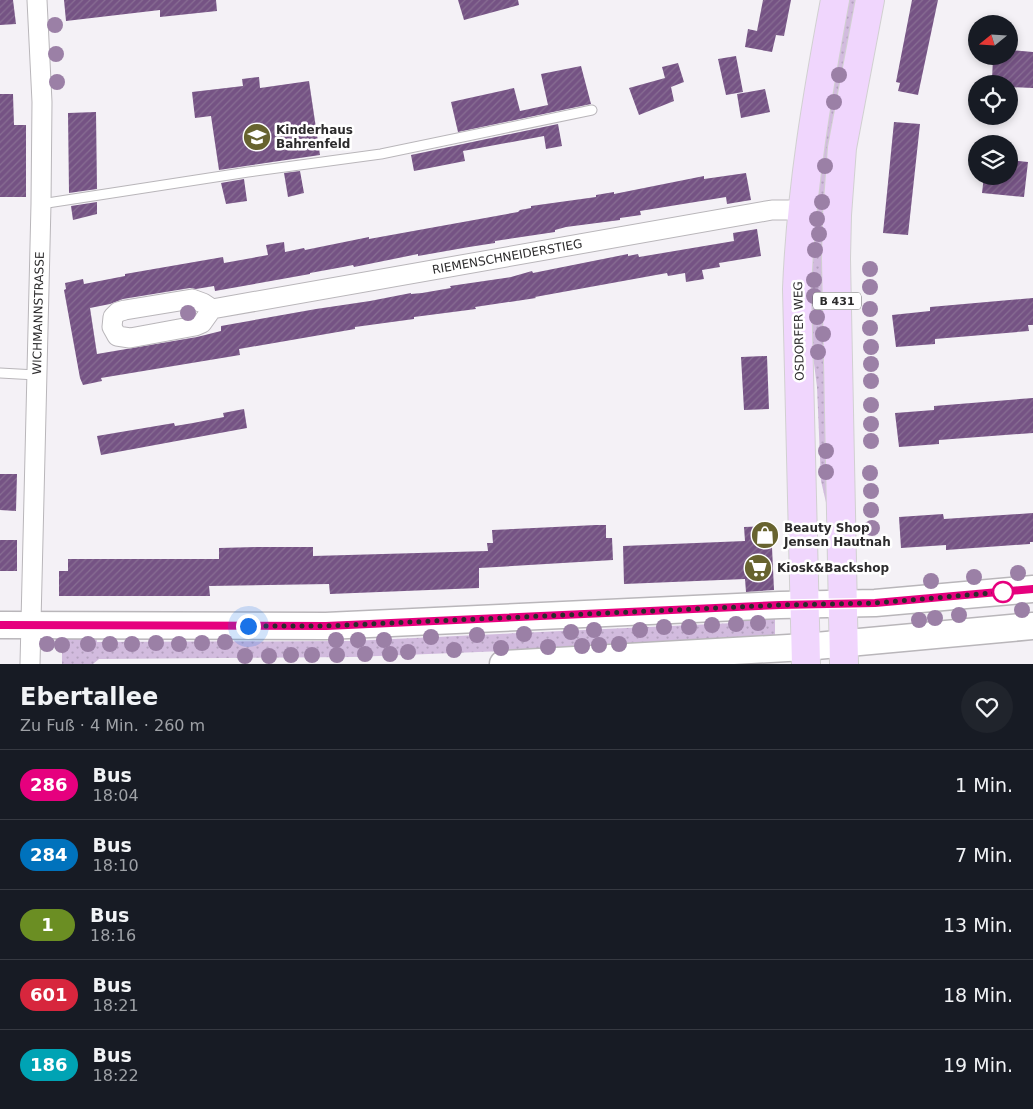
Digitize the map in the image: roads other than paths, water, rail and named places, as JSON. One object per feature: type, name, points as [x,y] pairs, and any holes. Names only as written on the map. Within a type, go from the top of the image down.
[{"type":"main road","name":"OSDORFER WEG","points":[[805,655],[797,289],[802,210],[809,144],[835,0]]},
{"type":"main road","name":"B 431","points":[[844,654],[836,267],[837,215],[842,148],[870,0]]},
{"type":"main road","points":[[0,625],[326,626],[844,604],[949,597],[1033,588]]},
{"type":"main road","points":[[503,664],[844,654],[1033,626]]},
{"type":"street","name":"WICHMANNSTRASSE","points":[[30,664],[41,204],[42,102],[37,0]]},
{"type":"street","name":"RIEMENSCHNEIDERSTIEG","points":[[212,309],[772,210],[802,210]]},
{"type":"lane","points":[[41,204],[238,173],[381,154],[592,110]]},
{"type":"lane","points":[[0,373],[36,375]]},
{"type":"place","name":"Kinderhaus Bahrenfeld","points":[[257,137]]},
{"type":"place","name":"Beauty Shop Jensen Hautnah","points":[[765,535]]},
{"type":"place","name":"Kiosk&Backshop","points":[[758,568]]}]
